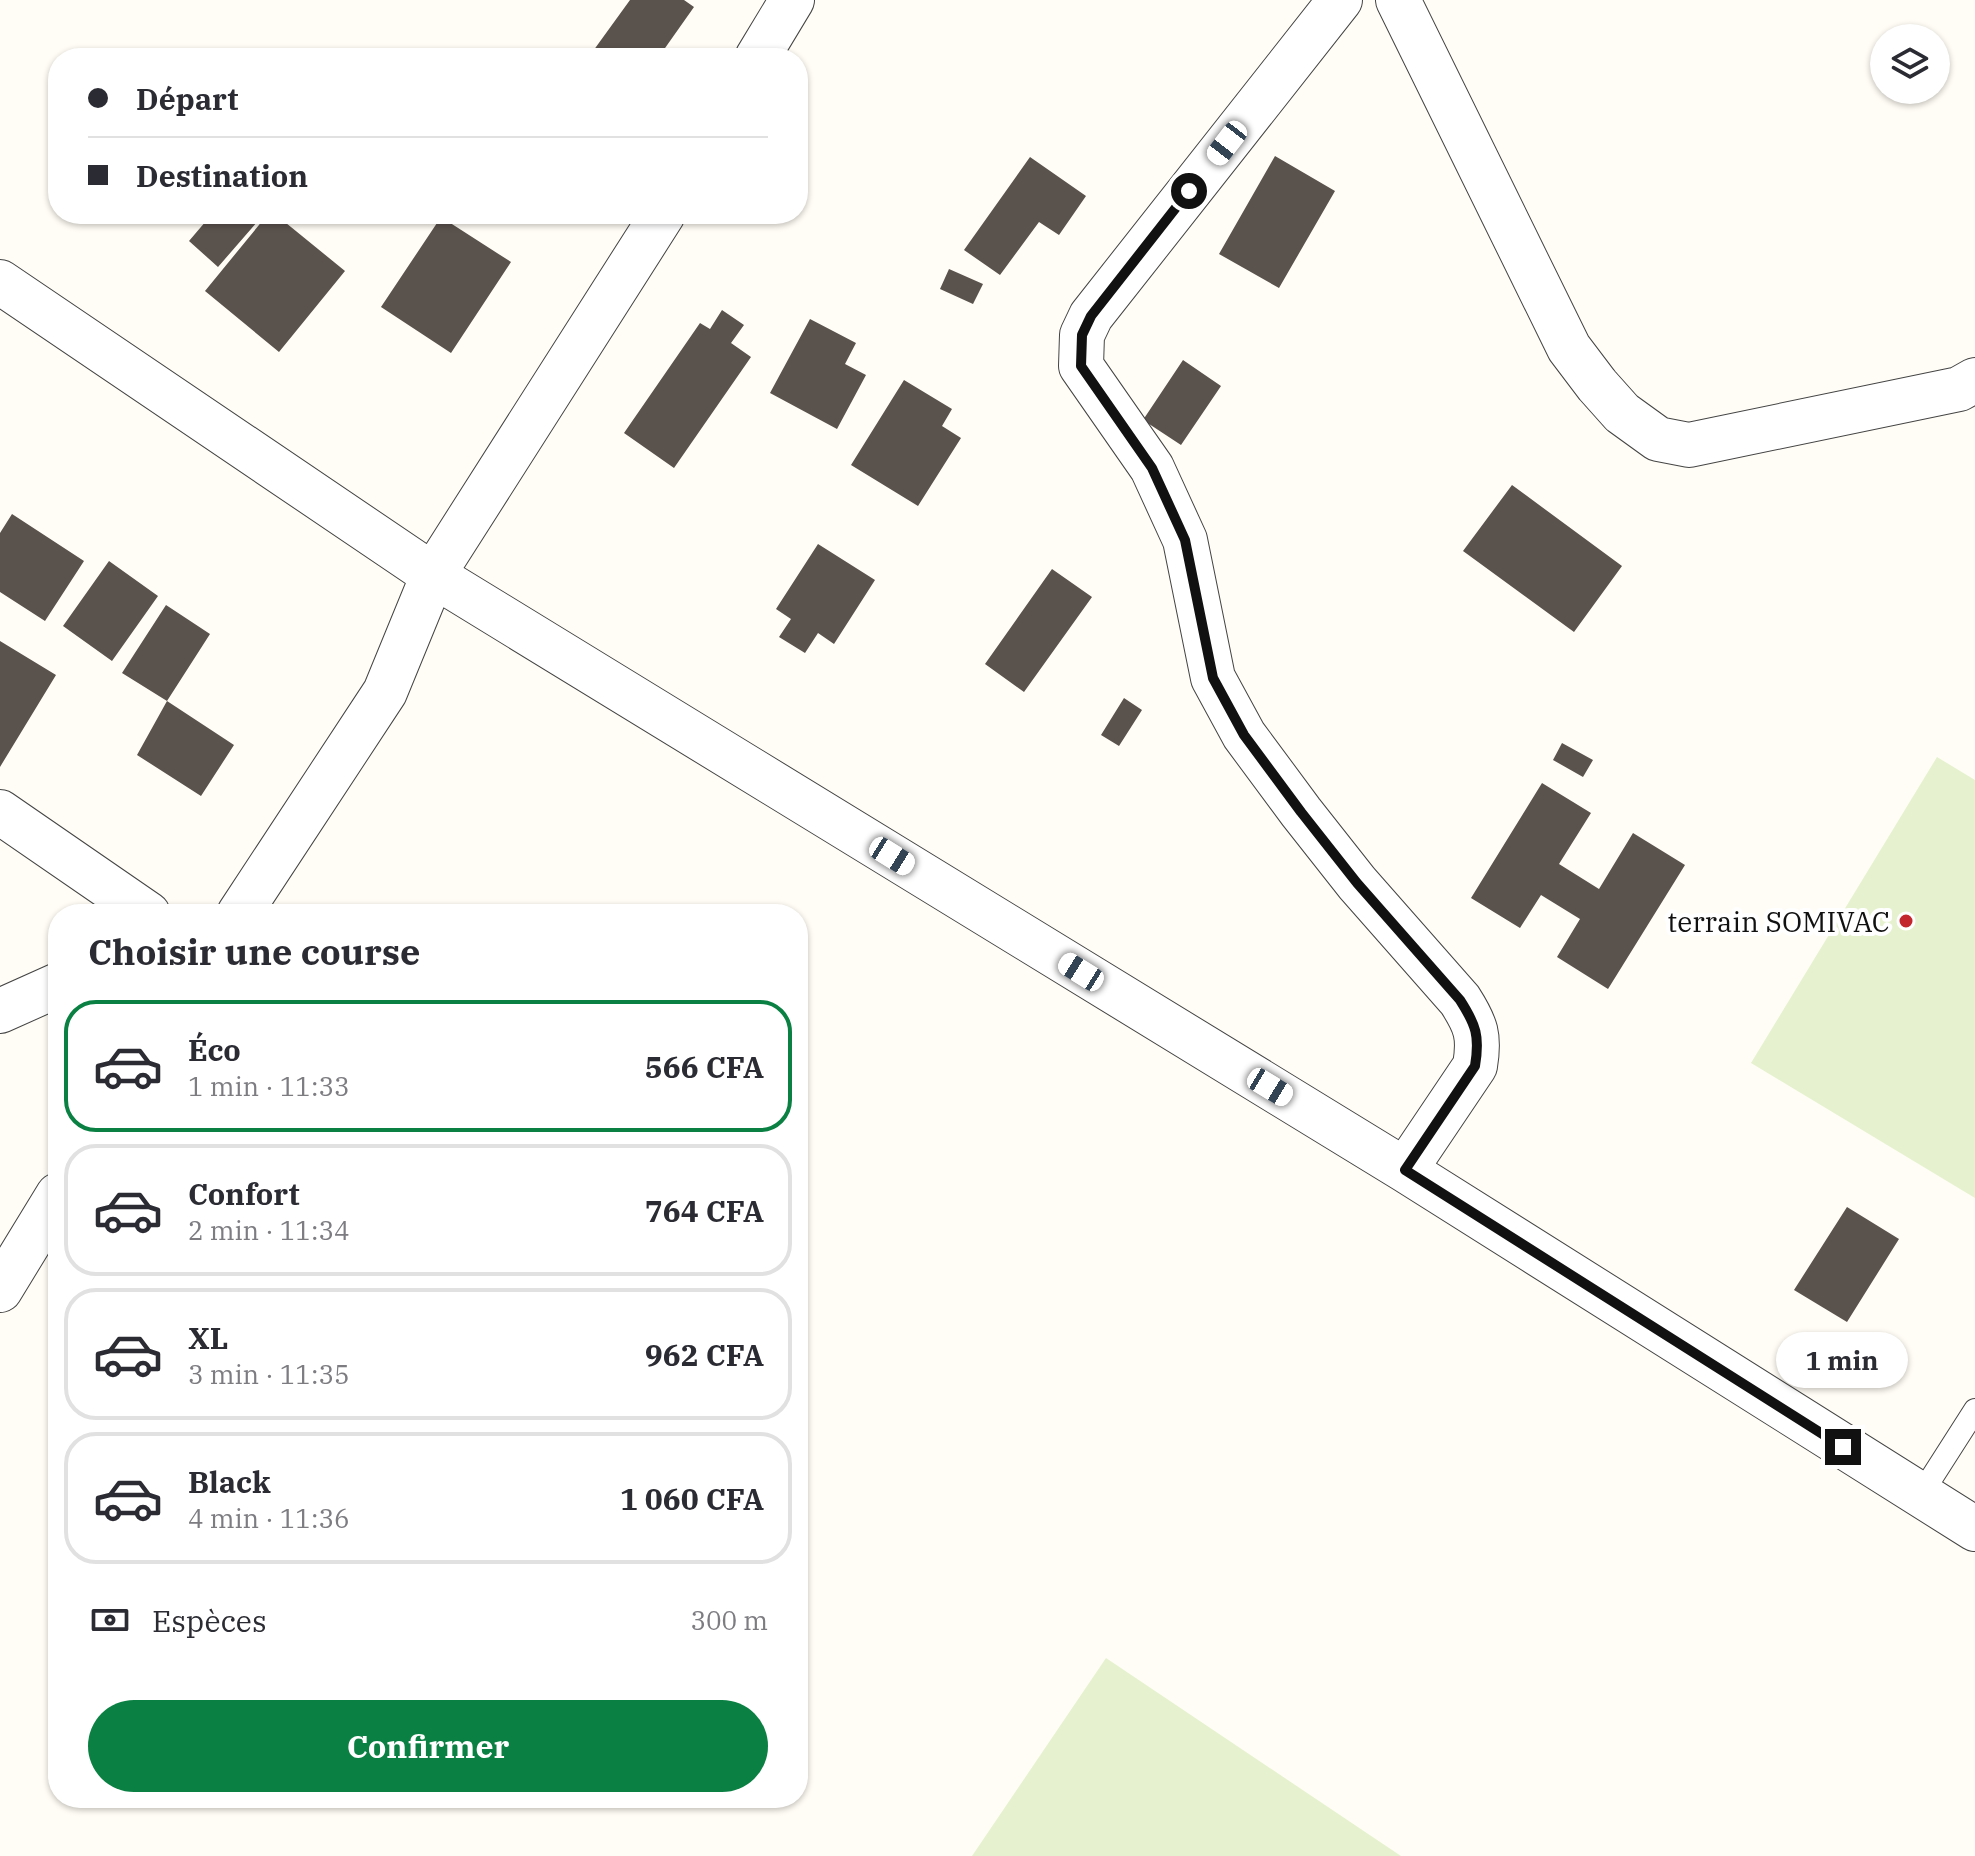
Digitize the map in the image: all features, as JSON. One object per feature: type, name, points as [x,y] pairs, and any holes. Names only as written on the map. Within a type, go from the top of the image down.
[{"type":"street","points":[[763,48],[792,0]]},
{"type":"street","points":[[1340,0],[1091,316],[1082,335],[1081,366],[1152,468],[1185,540],[1213,678],[1244,735],[1357,883],[1460,1000],[1472,1019],[1479,1046],[1475,1066],[1405,1170]]},
{"type":"street","points":[[1398,0],[1569,348],[1622,413],[1658,439],[1689,445],[1959,389],[1975,380]]},
{"type":"street","points":[[239,904],[385,692],[433,575],[657,224]]},
{"type":"street","points":[[0,282],[433,575],[1405,1170],[1975,1529]]},
{"type":"street","points":[[0,812],[133,904]]},
{"type":"street","points":[[0,1011],[48,989]]},
{"type":"street","points":[[0,1290],[48,1211]]},
{"type":"lane","points":[[1920,1496],[1975,1410]]},
{"type":"green space","name":"terrain SOMIVAC","points":[[1937,757],[1975,780],[1975,1198],[1751,1063]]},
{"type":"green space","points":[[1106,1658],[1401,1856],[972,1856]]},
{"type":"building","points":[[630,0],[684,0],[694,7],[665,48],[595,48]]},
{"type":"building","points":[[1275,156],[1335,191],[1279,288],[1219,254]]},
{"type":"building","points":[[1030,157],[1086,196],[1059,235],[1039,222],[1000,275],[964,250]]},
{"type":"building","points":[[203,224],[255,224],[218,267],[189,241]]},
{"type":"building","points":[[260,224],[287,224],[345,271],[279,352],[205,291]]},
{"type":"building","points":[[436,224],[452,224],[511,262],[451,353],[381,307]]},
{"type":"building","points":[[949,269],[983,284],[973,304],[940,289]]},
{"type":"building","points":[[722,310],[744,325],[731,343],[751,357],[674,468],[624,433],[700,323],[710,329]]},
{"type":"building","points":[[810,319],[856,343],[845,364],[866,375],[837,429],[770,393]]},
{"type":"building","points":[[1183,360],[1221,386],[1181,445],[1143,420]]},
{"type":"building","points":[[904,380],[952,409],[942,426],[961,438],[918,506],[851,465]]},
{"type":"building","points":[[1512,485],[1622,566],[1574,632],[1463,551]]},
{"type":"building","points":[[12,514],[84,561],[45,621],[0,592],[0,533]]},
{"type":"building","points":[[818,544],[875,580],[834,644],[818,633],[805,653],[779,637],[791,619],[776,609]]},
{"type":"building","points":[[109,561],[158,596],[112,661],[63,626]]},
{"type":"building","points":[[1052,569],[1092,597],[1024,692],[985,664]]},
{"type":"building","points":[[166,605],[210,634],[167,701],[122,673]]},
{"type":"building","points":[[0,641],[56,675],[0,767]]},
{"type":"building","points":[[1124,698],[1142,710],[1119,746],[1101,735]]},
{"type":"building","points":[[167,701],[234,745],[201,796],[137,755]]},
{"type":"building","points":[[1562,743],[1593,760],[1583,777],[1553,760]]},
{"type":"building","points":[[1542,783],[1591,813],[1559,864],[1599,889],[1633,833],[1685,865],[1608,989],[1557,957],[1580,919],[1541,895],[1520,928],[1471,898]]},
{"type":"building","points":[[1847,1207],[1899,1239],[1847,1322],[1794,1290]]},
{"type":"place","name":"terrain SOMIVAC","points":[[1906,921]]},
{"type":"route","points":[[1189,191],[1091,316],[1082,335],[1081,366],[1152,468],[1185,540],[1213,678],[1244,735],[1357,883],[1460,1000],[1472,1019],[1479,1046],[1475,1066],[1405,1170],[1843,1447]]}]
